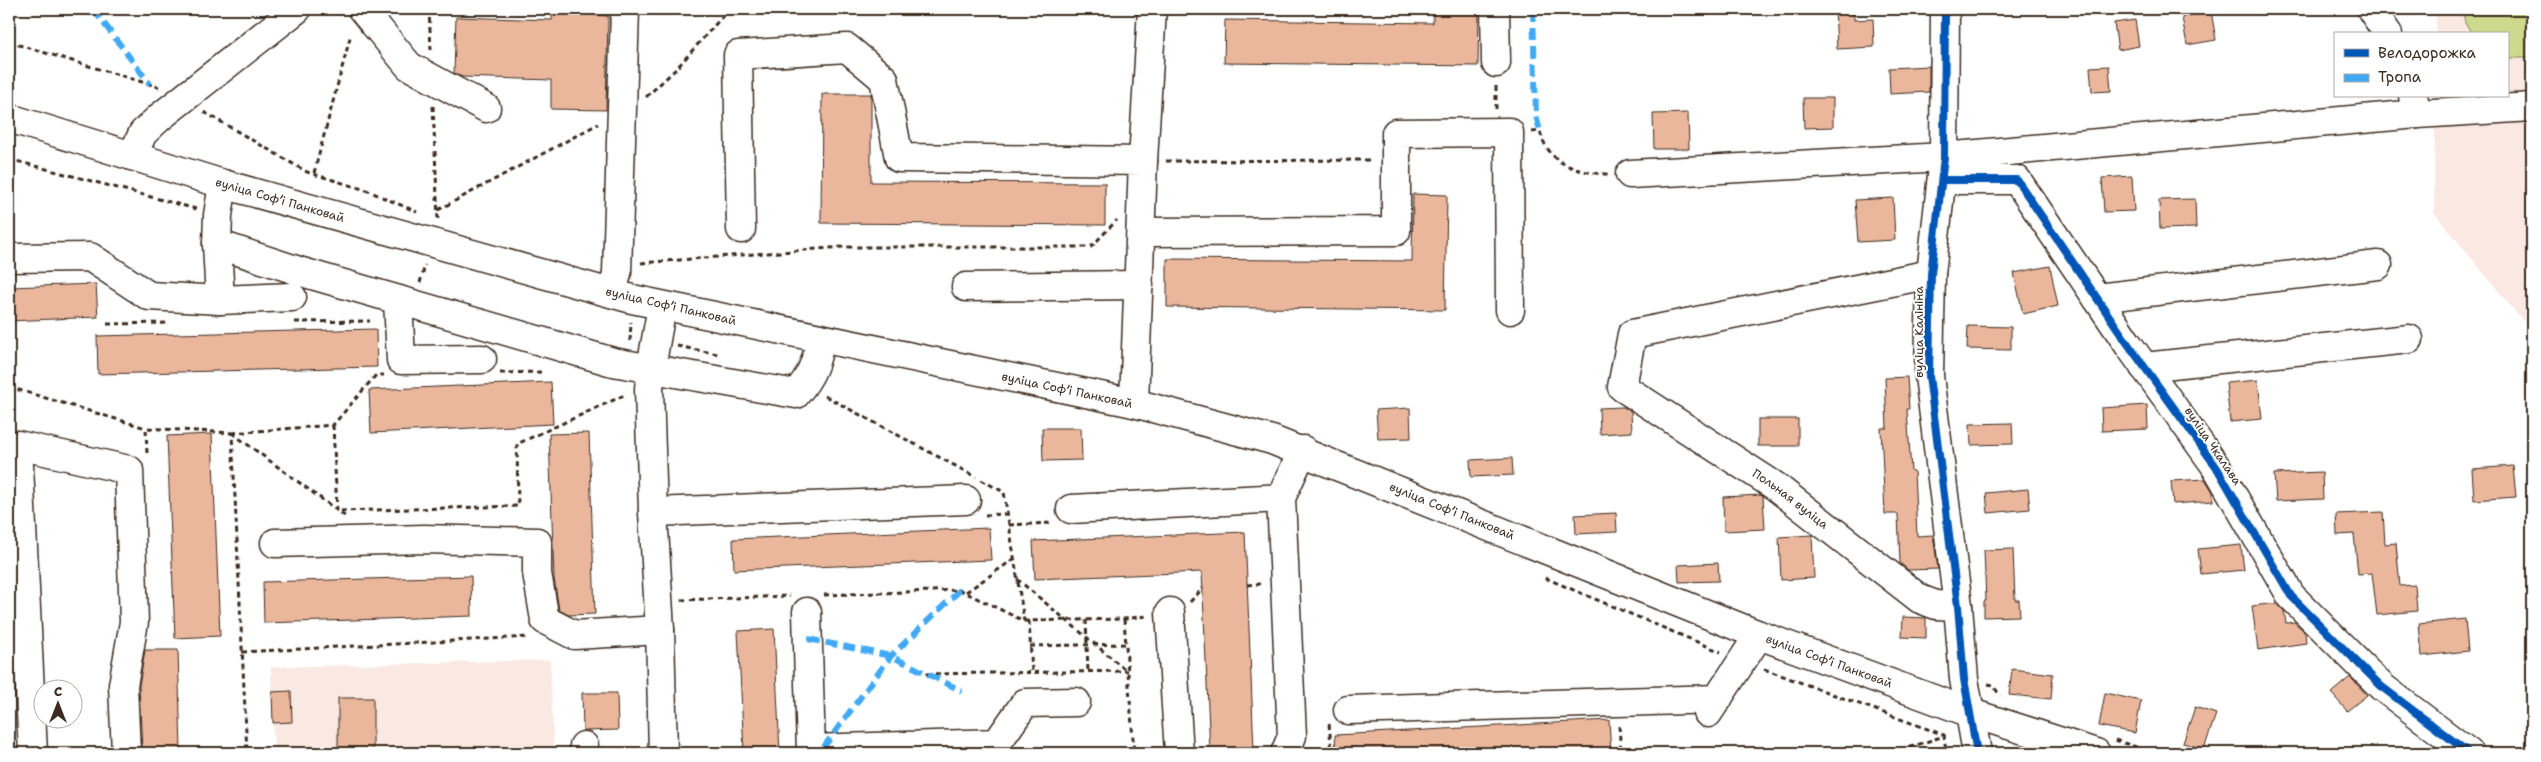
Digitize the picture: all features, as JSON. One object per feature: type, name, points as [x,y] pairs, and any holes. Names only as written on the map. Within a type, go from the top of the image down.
[{"type":"main road","points":[[132,156],[143,133],[160,117],[298,9]]},
{"type":"main road","points":[[612,293],[617,274],[625,9]]},
{"type":"main road","points":[[1134,404],[1139,285],[1130,225],[1143,161],[1152,9]]},
{"type":"main road","points":[[1495,9],[1496,63]]},
{"type":"main road","name":"вуліца Калініна","points":[[1945,9],[1943,168],[1931,274],[1929,376],[1958,606],[1964,679],[1977,753]]},
{"type":"main road","points":[[2371,9],[2387,32]]},
{"type":"main road","points":[[357,18],[409,66],[486,108]]},
{"type":"main road","points":[[741,229],[738,55],[847,48],[884,79],[899,158],[1143,161]]},
{"type":"main road","points":[[1630,174],[1943,168],[2415,105],[2532,107]]},
{"type":"main road","name":"вуліца Софʼі Панковай","points":[[9,118],[223,184],[432,244],[662,306],[1134,404],[1263,437],[1302,450],[1759,635],[1971,713],[2096,753]]},
{"type":"main road","points":[[1130,225],[1396,231],[1396,133],[1502,132],[1510,310]]},
{"type":"main road","name":"вуліца Чкалава","points":[[1943,168],[2017,180],[2144,367],[2217,468],[2291,596],[2382,687],[2469,753]]},
{"type":"main road","points":[[220,300],[217,244],[218,215],[223,184]]},
{"type":"main road","points":[[217,244],[302,272],[613,362],[646,361],[796,394],[809,377],[817,360],[820,339]]},
{"type":"main road","points":[[9,258],[90,257],[149,296],[220,300],[292,297]]},
{"type":"main road","points":[[2097,298],[2378,265]]},
{"type":"main road","name":"Польная вуліца","points":[[1931,274],[1632,334],[1622,387],[1775,486],[1920,599],[1936,605],[1958,606]]},
{"type":"main road","points":[[966,287],[1139,285]]},
{"type":"main road","points":[[406,302],[401,360],[482,359]]},
{"type":"main road","points":[[662,306],[646,361],[652,512],[660,630],[663,753]]},
{"type":"main road","points":[[2144,367],[2409,339]]},
{"type":"main road","points":[[33,753],[18,445],[129,470],[134,622],[123,685],[126,753]]},
{"type":"main road","points":[[1285,753],[1292,736],[1281,498],[1302,450]]},
{"type":"main road","points":[[1071,509],[1281,498]]},
{"type":"main road","points":[[652,512],[966,500]]},
{"type":"main road","points":[[275,543],[377,540],[537,542],[537,573],[545,620],[574,635],[660,630]]},
{"type":"main road","points":[[1179,608],[1179,753]]},
{"type":"main road","points":[[807,612],[811,751],[997,743],[1025,703],[1076,702]]},
{"type":"main road","points":[[1339,716],[1713,706],[1759,635]]},
{"type":"path","points":[[438,210],[639,103],[676,69],[729,9]]},
{"type":"path","points":[[314,173],[357,18]]},
{"type":"path","points":[[9,42],[161,88],[314,173],[366,190],[420,213]]},
{"type":"path","points":[[1496,63],[1502,132],[1540,131],[1550,155],[1567,167],[1594,174],[1630,174]]},
{"type":"path","points":[[9,159],[218,215]]},
{"type":"path","points":[[1143,161],[1396,160]]},
{"type":"path","points":[[406,302],[432,244],[438,221],[429,217]]},
{"type":"path","points":[[638,270],[638,263],[843,247],[1091,247],[1130,225]]},
{"type":"path","points":[[337,511],[518,506],[517,444],[631,392],[646,361],[693,348],[720,355]]},
{"type":"path","points":[[337,511],[333,425],[376,375]]},
{"type":"path","points":[[9,387],[146,428],[232,433],[333,425]]},
{"type":"path","points":[[823,396],[1004,492],[1017,579],[1030,646],[1032,672]]},
{"type":"path","points":[[146,428],[147,457]]},
{"type":"path","points":[[232,433],[377,540]]},
{"type":"path","points":[[232,433],[247,753]]},
{"type":"path","points":[[965,592],[1014,559]]},
{"type":"path","points":[[1017,579],[1128,671]]},
{"type":"path","points":[[1247,585],[1260,584]]},
{"type":"path","points":[[1179,608],[1203,588]]},
{"type":"path","points":[[960,590],[1026,621],[1124,619],[1134,753]]},
{"type":"path","points":[[1086,620],[1088,672]]},
{"type":"path","points":[[242,652],[535,637]]},
{"type":"path","points":[[1030,646],[1126,644]]},
{"type":"path","points":[[926,674],[1128,671]]},
{"type":"path","points":[[1993,685],[2004,702]]},
{"type":"path","points":[[1332,753],[1339,716]]},
{"type":"path","points":[[1619,720],[1621,753]]},
{"type":"path","points":[[1892,753],[1944,735],[1946,753]]},
{"type":"shaded area","points":[[2436,9],[2532,9],[2532,325],[2522,320],[2434,212],[2435,98],[2508,98],[2508,32],[2436,32]]},
{"type":"shaded area","points":[[550,660],[554,753],[274,753],[271,667]]},
{"type":"green space","points":[[2462,9],[2532,9],[2532,58],[2508,58],[2508,32],[2471,32],[2465,22]]},
{"type":"building","points":[[552,9],[595,9],[595,15],[608,16],[606,110],[551,109],[551,80],[462,77],[454,73],[456,17],[552,20]]},
{"type":"building","points":[[1433,9],[1479,9],[1478,66],[1224,63],[1225,20],[1433,23]]},
{"type":"building","points":[[1835,9],[1854,9],[1854,20],[1873,19],[1874,47],[1837,49]]},
{"type":"building","points":[[2211,11],[2216,40],[2187,45],[2182,17]]},
{"type":"building","points":[[2135,20],[2139,46],[2118,50],[2114,23]]},
{"type":"building","points":[[1929,66],[1929,92],[1890,94],[1889,68]]},
{"type":"building","points":[[2109,66],[2111,91],[2092,92],[2090,67]]},
{"type":"building","points":[[822,94],[871,94],[871,182],[1105,183],[1105,225],[821,223]]},
{"type":"building","points":[[1803,98],[1833,98],[1833,127],[1804,128]]},
{"type":"building","points":[[1688,113],[1689,149],[1654,149],[1653,114]]},
{"type":"building","points":[[2132,176],[2134,211],[2104,212],[2102,178]]},
{"type":"building","points":[[1413,194],[1447,195],[1445,310],[1167,307],[1167,259],[1412,261]]},
{"type":"building","points":[[1893,198],[1895,240],[1858,242],[1855,200]]},
{"type":"building","points":[[2195,199],[2196,228],[2160,229],[2159,200]]},
{"type":"building","points":[[2050,266],[2058,306],[2023,314],[2014,273]]},
{"type":"building","points":[[96,284],[98,317],[9,321],[9,287]]},
{"type":"building","points":[[1968,326],[2011,327],[2011,350],[1967,349]]},
{"type":"building","points":[[376,329],[377,367],[98,374],[97,336]]},
{"type":"building","points":[[1907,377],[1909,409],[1907,409],[1911,471],[1914,471],[1917,536],[1933,535],[1938,569],[1908,570],[1900,563],[1898,514],[1885,514],[1881,428],[1887,428],[1885,378]]},
{"type":"building","points":[[2258,380],[2262,419],[2230,422],[2226,383]]},
{"type":"building","points":[[551,382],[553,424],[371,433],[369,390]]},
{"type":"building","points":[[2147,405],[2148,429],[2102,431],[2101,408]]},
{"type":"building","points":[[1623,407],[1631,411],[1632,432],[1600,434],[1599,408]]},
{"type":"building","points":[[1410,408],[1411,438],[1378,439],[1376,410]]},
{"type":"building","points":[[1758,419],[1798,419],[1798,446],[1758,446]]},
{"type":"building","points":[[2012,423],[2013,444],[1971,445],[1970,424]]},
{"type":"building","points":[[1042,428],[1081,428],[1082,460],[1043,461]]},
{"type":"building","points":[[589,433],[595,614],[569,615],[559,610],[554,578],[549,434]]},
{"type":"building","points":[[212,434],[220,636],[175,638],[167,436]]},
{"type":"building","points":[[1512,458],[1513,475],[1471,477],[1470,460]]},
{"type":"building","points":[[2513,466],[2516,497],[2474,500],[2472,469]]},
{"type":"building","points":[[2322,472],[2323,499],[2276,501],[2274,474]]},
{"type":"building","points":[[2205,479],[2213,492],[2213,501],[2173,504],[2171,481]]},
{"type":"building","points":[[2028,489],[2030,509],[1988,513],[1986,493]]},
{"type":"building","points":[[1761,495],[1763,497],[1765,529],[1724,531],[1723,497]]},
{"type":"building","points":[[2383,512],[2385,544],[2396,543],[2400,586],[2415,585],[2417,611],[2377,615],[2372,573],[2358,574],[2354,534],[2337,535],[2336,514]]},
{"type":"building","points":[[1616,513],[1617,532],[1576,534],[1575,515]]},
{"type":"building","points":[[989,528],[991,560],[734,570],[733,539]]},
{"type":"building","points":[[1245,532],[1254,750],[1210,752],[1202,572],[1035,579],[1033,541]]},
{"type":"building","points":[[1812,535],[1814,578],[1781,580],[1779,537]]},
{"type":"building","points":[[2241,545],[2244,570],[2201,574],[2198,549]]},
{"type":"building","points":[[2013,549],[2015,600],[2019,600],[2020,616],[1984,617],[1984,601],[1986,601],[1984,550]]},
{"type":"building","points":[[1718,563],[1719,581],[1679,582],[1678,565]]},
{"type":"building","points":[[471,576],[472,616],[264,623],[263,582]]},
{"type":"building","points":[[2277,603],[2284,611],[2286,623],[2294,622],[2305,632],[2306,643],[2258,650],[2252,606]]},
{"type":"building","points":[[1903,617],[1926,618],[1926,638],[1902,637]]},
{"type":"building","points":[[2465,619],[2468,651],[2422,656],[2419,624]]},
{"type":"building","points":[[774,629],[780,753],[744,753],[738,631]]},
{"type":"building","points":[[145,650],[178,650],[181,750],[142,751],[139,686]]},
{"type":"building","points":[[2012,669],[2053,674],[2051,699],[2009,695]]},
{"type":"building","points":[[2350,677],[2367,695],[2347,711],[2331,693]]},
{"type":"building","points":[[291,691],[292,722],[273,723],[272,692]]},
{"type":"building","points":[[582,693],[617,693],[618,730],[583,731]]},
{"type":"building","points":[[2105,693],[2141,701],[2135,733],[2099,726]]},
{"type":"building","points":[[338,698],[373,698],[373,753],[338,753]]},
{"type":"building","points":[[2195,707],[2216,714],[2204,749],[2183,743]]},
{"type":"building","points":[[1609,720],[1611,753],[1336,753],[1335,735]]},
{"type":"marked path","points":[[93,9],[150,84]]},
{"type":"marked path","points":[[1533,9],[1536,116],[1540,131]]},
{"type":"marked path","points":[[823,748],[891,656],[960,590]]},
{"type":"marked path","points":[[808,639],[891,656],[962,691]]},
{"type":"cycle path","points":[[1945,9],[1944,157],[1931,274],[1929,376],[1958,606],[1964,679],[1977,753]]},
{"type":"cycle path","points":[[1942,180],[2017,180],[2128,344],[2217,468],[2291,596],[2382,687],[2469,753]]}]
